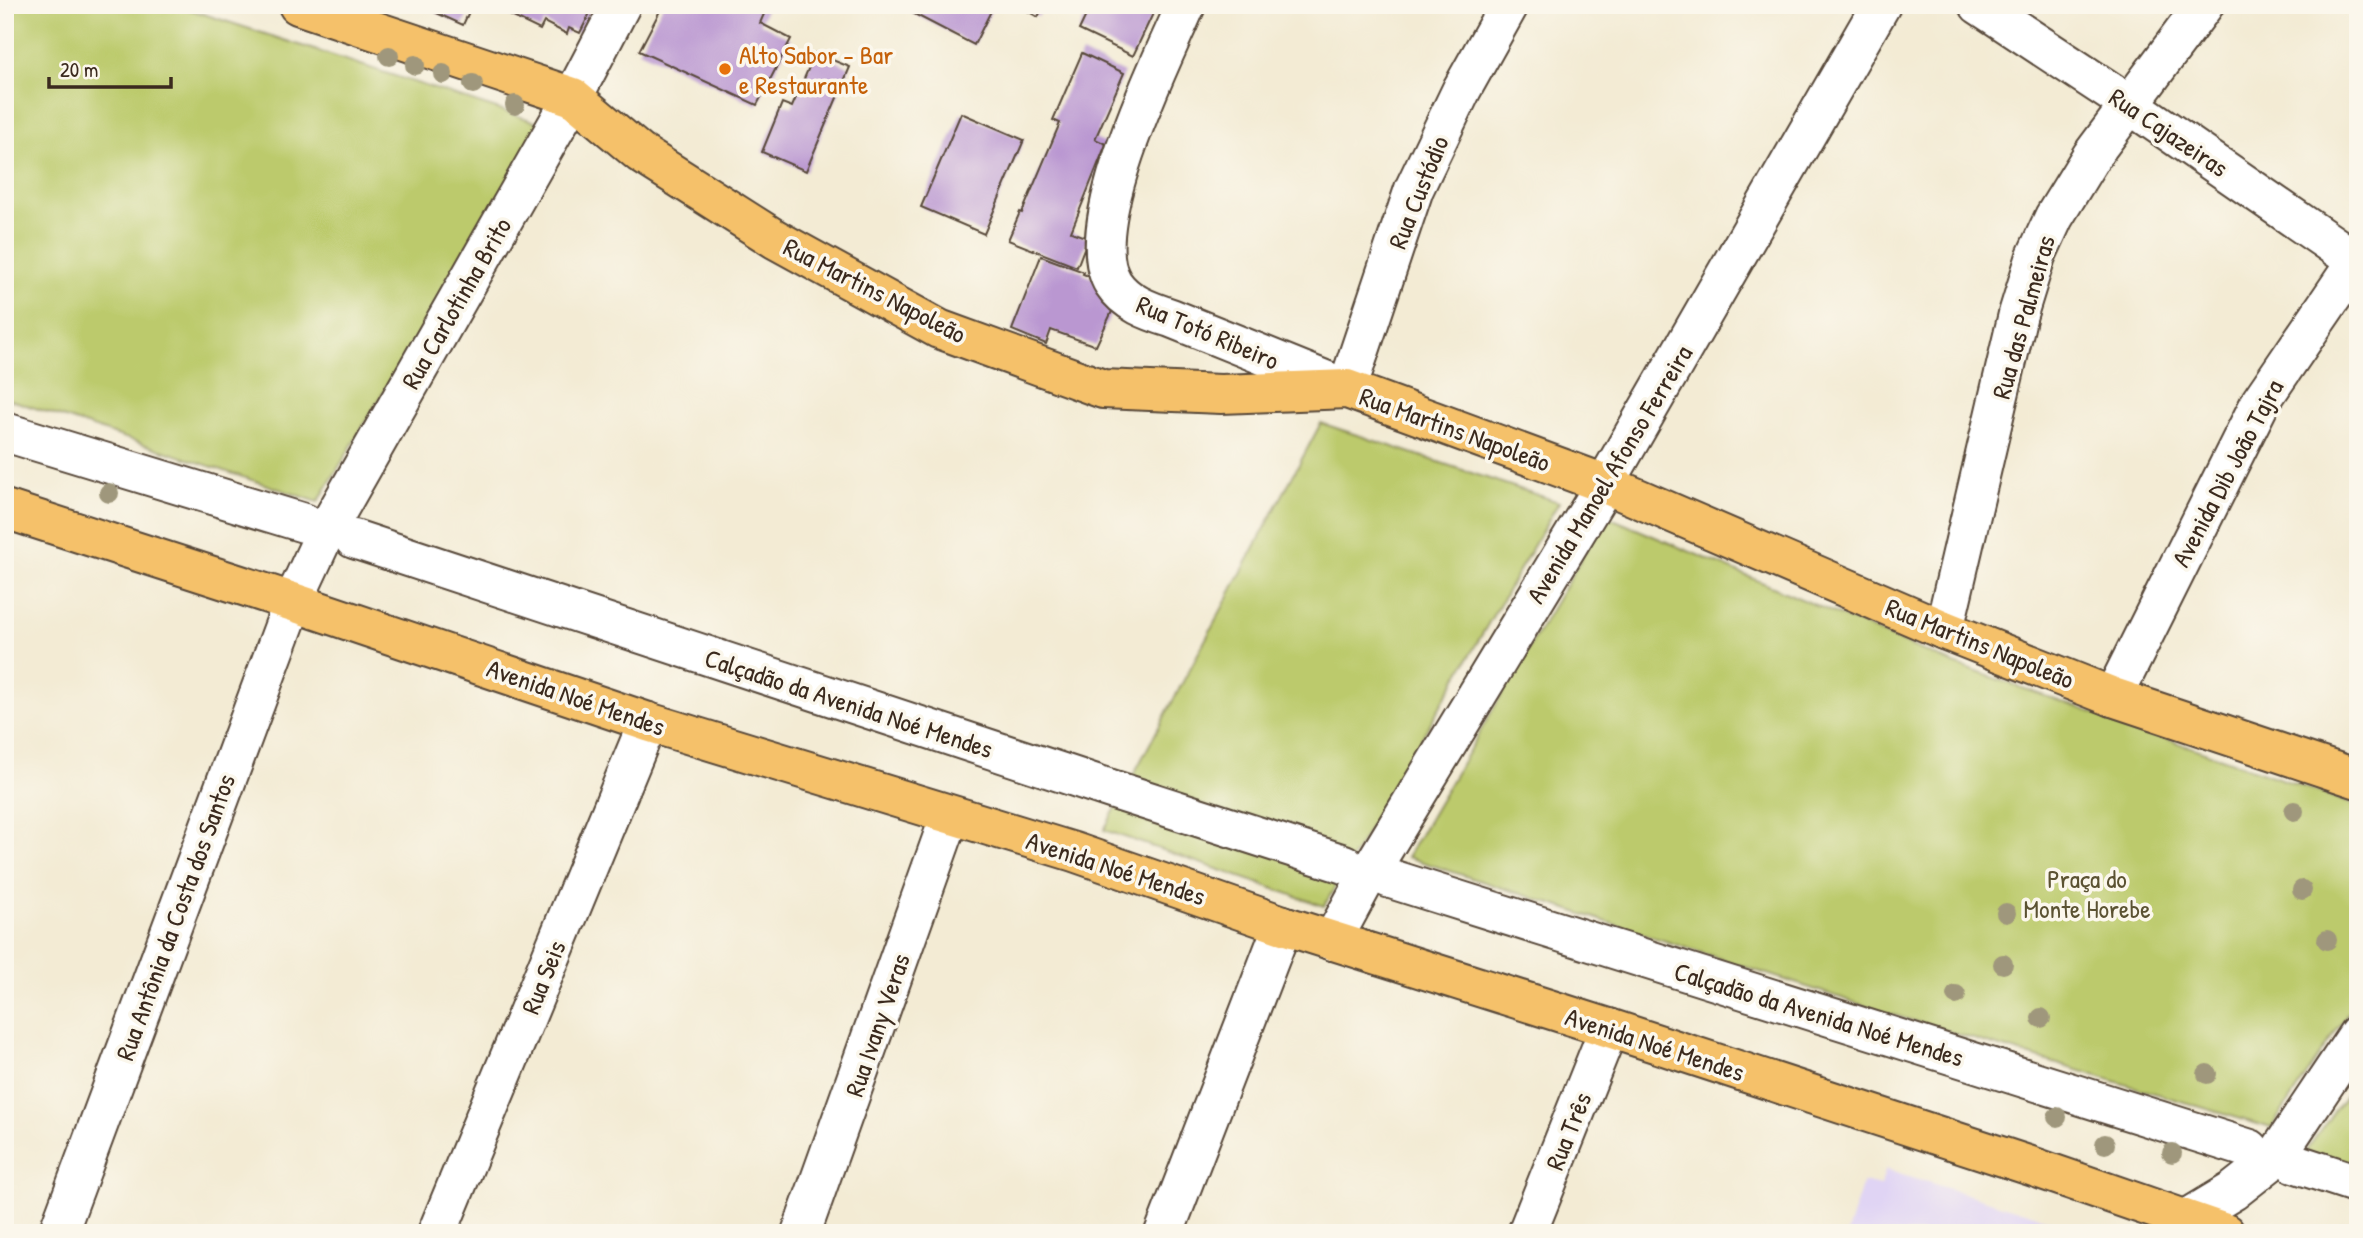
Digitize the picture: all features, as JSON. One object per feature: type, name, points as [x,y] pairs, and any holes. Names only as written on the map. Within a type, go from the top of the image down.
[{"type":"main road","points":[[298,5],[573,97]]},
{"type":"main road","name":"Rua Martins Napoleão","points":[[573,97],[640,153],[775,239],[939,328],[1103,389],[1221,394],[1347,389],[1605,484],[1944,630],[2113,697],[2358,779]]},
{"type":"main road","name":"Avenida Noé Mendes","points":[[5,509],[293,601],[648,722],[1074,852],[1283,925],[2031,1166],[2183,1226],[2225,1233]]},
{"type":"street","name":"Rua Carlotinha Brito","points":[[293,601],[326,531],[573,97],[621,5]]},
{"type":"street","name":"Rua Totó Ribeiro","points":[[1186,5],[1132,127],[1114,186],[1105,248],[1112,282],[1129,300],[1146,310],[1347,389]]},
{"type":"street","name":"Rua Custódio","points":[[1347,389],[1414,189],[1462,89],[1510,5]]},
{"type":"street","name":"Avenida Manoel Afonso Ferreira","points":[[1332,941],[1377,861],[1605,484],[1881,5]]},
{"type":"street","name":"Rua Cajazeiras","points":[[1979,5],[2357,260]]},
{"type":"street","name":"Rua das Palmeiras","points":[[1944,630],[2018,314],[2036,256],[2060,207],[2092,155],[2204,5]]},
{"type":"street","name":"Avenida Dib João Tajra","points":[[2113,697],[2261,401],[2357,260]]},
{"type":"street","points":[[5,432],[304,523]]},
{"type":"street","name":"Calçadão da Avenida Noé Mendes","points":[[354,540],[1344,864]]},
{"type":"street","name":"Rua Antônia da Costa dos Santos","points":[[58,1233],[293,601]]},
{"type":"street","name":"Rua Seis","points":[[437,1233],[648,722]]},
{"type":"street","name":"Rua Ivany Veras","points":[[801,1233],[950,816]]},
{"type":"street","name":"Calçadão da Avenida Noé Mendes","points":[[1388,878],[2250,1149]]},
{"type":"street","points":[[1164,1233],[1283,925]]},
{"type":"street","name":"Rua Três","points":[[1527,1233],[1609,1028]]},
{"type":"street","points":[[2183,1226],[2275,1158],[2358,1034]]},
{"type":"street","points":[[2294,1163],[2358,1184]]},
{"type":"shaded area","points":[[1886,1169],[2092,1233],[1847,1233],[1863,1182],[1880,1186]]},
{"type":"green space","points":[[5,5],[176,5],[543,124],[318,502],[5,398]]},
{"type":"green space","points":[[1321,423],[1559,502],[1324,906],[1104,830]]},
{"type":"green space","name":"Praça do Monte Horebe","points":[[1606,516],[1954,664],[2358,806],[2358,998],[2271,1128],[1887,1013],[1407,857]]},
{"type":"green space","points":[[2358,1078],[2358,1169],[2305,1152]]},
{"type":"building","points":[[433,5],[472,5],[463,25],[430,10]]},
{"type":"building","points":[[511,5],[594,5],[580,33],[569,28],[567,34],[544,22],[540,30],[507,14]]},
{"type":"building","name":"Alto Sabor - Bar e Restaurante","points":[[663,5],[768,5],[760,23],[791,39],[757,105],[639,51]]},
{"type":"building","points":[[897,5],[994,5],[974,45]]},
{"type":"building","points":[[1017,5],[1044,5],[1038,17]]},
{"type":"building","points":[[1091,5],[1157,5],[1133,56],[1079,30]]},
{"type":"building","points":[[815,53],[850,67],[806,171],[762,152],[782,103],[792,107]]},
{"type":"building","points":[[1082,53],[1124,73],[1095,139],[1106,144],[1071,232],[1088,238],[1077,267],[1008,240],[1060,123],[1053,120]]},
{"type":"building","points":[[961,113],[1024,140],[984,234],[921,207]]},
{"type":"building","points":[[1041,256],[1101,281],[1114,307],[1096,346],[1051,330],[1046,344],[1012,330]]},
{"type":"place","name":"Alto Sabor - Bar e Restaurante","points":[[725,69]]}]
